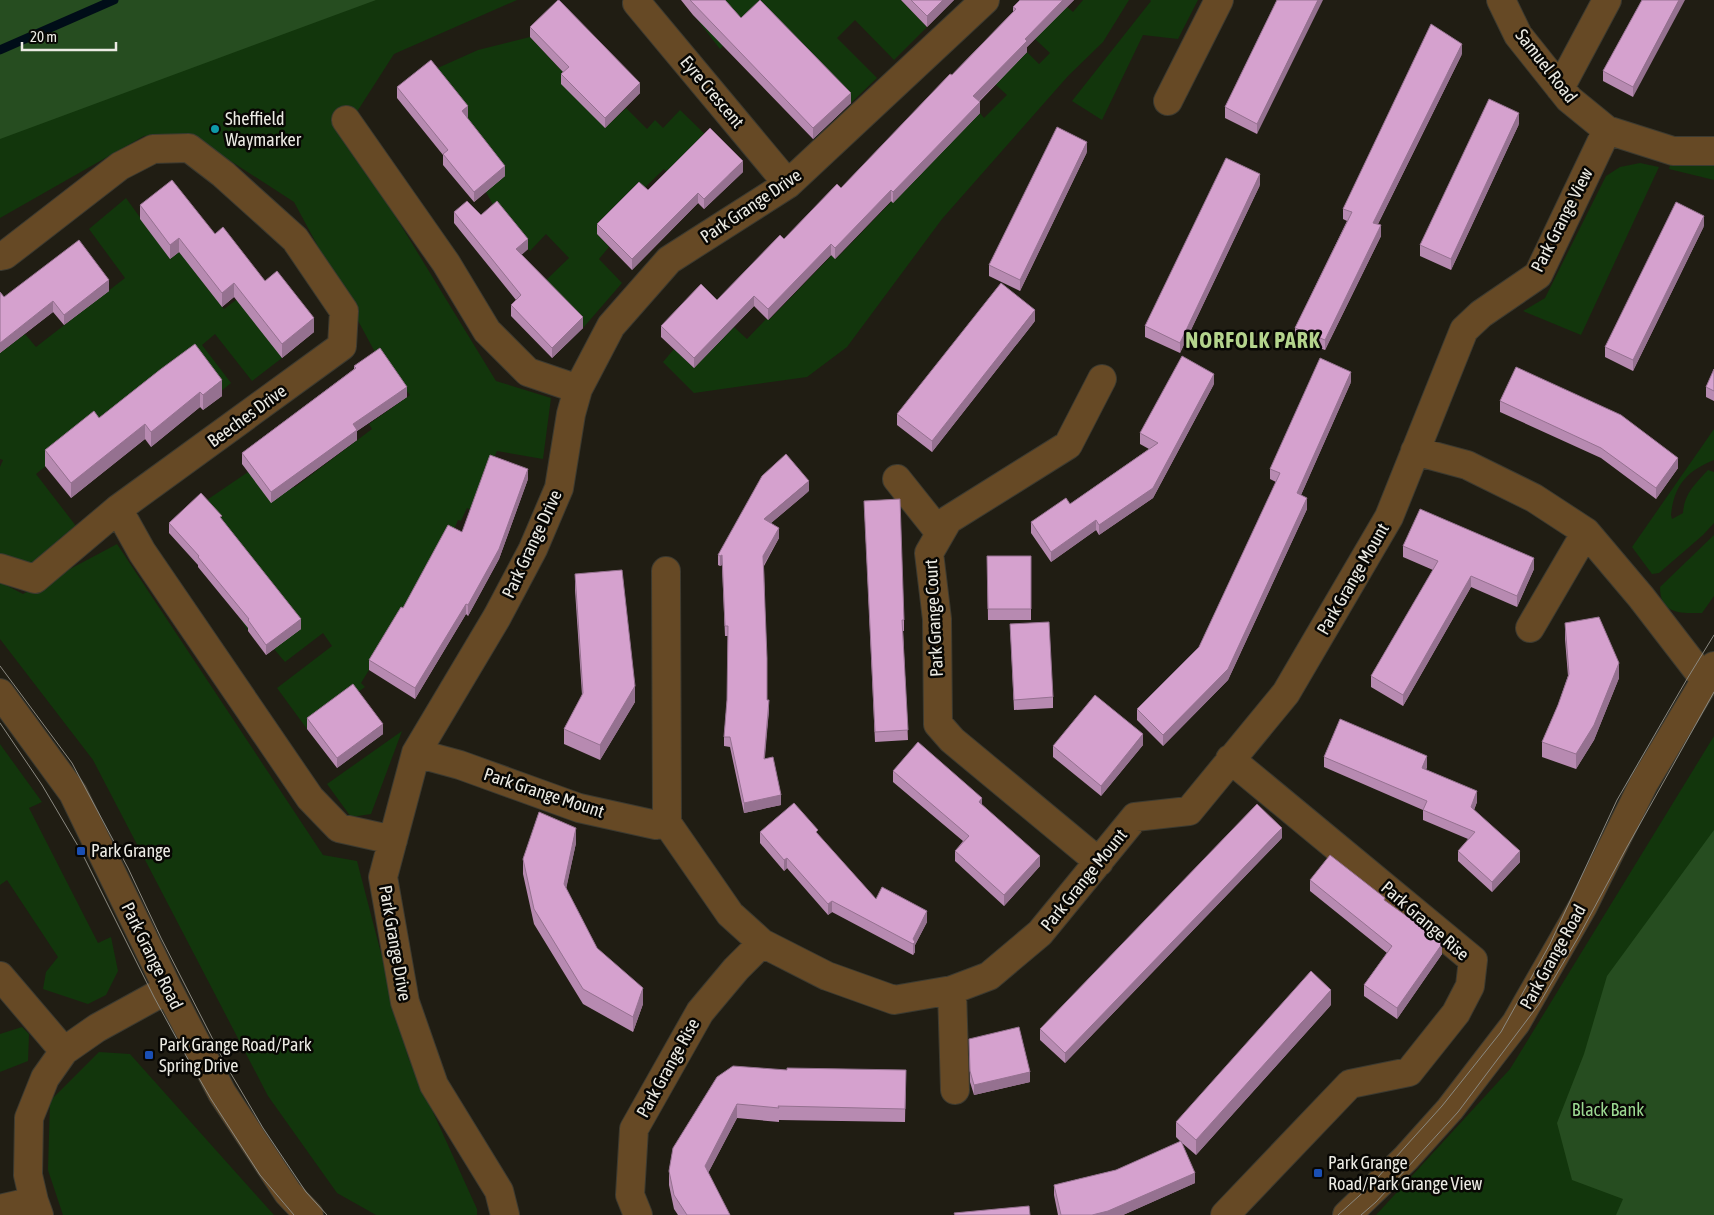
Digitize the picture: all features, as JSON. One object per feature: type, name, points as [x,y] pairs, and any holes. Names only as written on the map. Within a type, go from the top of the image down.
[{"type":"street","name":"Eyre Crescent","points":[[638,0],[637,3],[788,184]]},
{"type":"street","name":"Park Grange Drive","points":[[505,1215],[499,1191],[434,1085],[405,1002],[383,877],[416,753],[497,617],[533,549],[559,488],[571,414],[578,389],[611,326],[669,260],[788,184],[984,0]]},
{"type":"street","points":[[1168,101],[1219,0]]},
{"type":"street","points":[[1560,88],[1607,0]]},
{"type":"street","name":"Samuel Road","points":[[1510,6],[1518,35],[1569,99],[1607,130],[1673,151],[1714,151]]},
{"type":"street","points":[[346,120],[446,263],[487,331],[528,372],[578,389]]},
{"type":"street","name":"Park Grange View","points":[[1415,451],[1464,330],[1481,314],[1538,275],[1607,130]]},
{"type":"street","name":"Beeches Drive","points":[[0,256],[120,166],[153,149],[189,148],[223,174],[295,240],[344,311],[342,346],[118,509]]},
{"type":"street","name":"Park Grange Court","points":[[1099,862],[952,740],[938,724],[937,619],[929,552],[948,520],[1068,445],[1102,379]]},
{"type":"street","points":[[1415,451],[1467,465],[1484,473],[1534,498],[1586,532],[1641,597],[1710,673]]},
{"type":"street","name":"Park Grange Mount","points":[[416,753],[460,765],[579,808],[656,825],[667,823],[730,914],[762,943],[827,976],[894,1000],[952,990],[989,976],[1040,933],[1135,817],[1189,811],[1286,693],[1389,517],[1415,451]]},
{"type":"street","points":[[897,478],[940,533]]},
{"type":"street","points":[[0,568],[35,579],[118,509],[142,552],[310,798],[339,828],[393,840]]},
{"type":"street","points":[[1530,628],[1586,532]]},
{"type":"street","points":[[666,572],[667,823]]},
{"type":"street","name":"Park Grange Road","points":[[1347,1215],[1406,1158],[1444,1116],[1516,1022],[1582,906],[1644,784],[1710,673]]},
{"type":"street","name":"Park Grange Road","points":[[0,693],[73,793],[168,989],[222,1093],[288,1193],[309,1215]]},
{"type":"street","name":"Park Grange Rise","points":[[1225,1215],[1350,1084],[1409,1072],[1456,1013],[1470,986],[1473,960],[1230,760]]},
{"type":"street","name":"Park Grange Rise","points":[[638,1215],[630,1195],[634,1129],[700,1012],[736,969],[762,943]]},
{"type":"street","points":[[0,976],[64,1050]]},
{"type":"street","points":[[0,1209],[37,1208],[28,1175],[29,1118],[45,1078],[64,1050],[97,1028],[168,989]]},
{"type":"street","points":[[952,990],[956,1090]]},
{"type":"green space","points":[[0,0],[517,0],[394,54],[344,132],[496,381],[551,398],[543,459],[497,451],[474,511],[467,508],[461,521],[458,520],[451,537],[361,683],[365,687],[307,729],[277,688],[332,646],[323,633],[285,662],[274,649],[283,605],[248,631],[240,618],[201,504],[248,472],[295,487],[372,429],[369,424],[410,395],[376,354],[294,202],[189,134],[144,136],[0,218]]},
{"type":"green space","points":[[0,0],[376,0],[0,139]]},
{"type":"green space","points":[[718,0],[901,0],[927,27],[894,60],[855,20],[837,38],[877,78],[851,103],[759,10],[720,49],[696,18]]},
{"type":"green space","points":[[1083,0],[1129,0],[1103,42],[1068,76],[942,219],[847,347],[807,377],[694,393],[663,362],[674,349],[694,368],[734,327],[747,339],[767,318],[769,320],[832,255],[836,259],[980,113],[984,118],[1007,95],[995,84],[1027,52],[1039,64],[1050,53],[1035,39],[1066,6],[1073,12]]},
{"type":"green space","points":[[1150,0],[1198,0],[1178,39],[1143,35],[1102,120],[1072,101]]},
{"type":"green space","points":[[530,37],[564,73],[605,128],[626,108],[647,129],[655,120],[663,128],[680,110],[710,139],[672,177],[664,169],[597,234],[609,247],[599,259],[622,283],[583,328],[541,285],[569,258],[546,234],[530,251],[497,212],[486,192],[475,139],[477,130],[431,71],[478,50]]},
{"type":"green space","points":[[1640,163],[1659,167],[1581,335],[1523,311],[1545,298],[1606,176],[1620,167]]},
{"type":"green space","points":[[1670,165],[1714,165],[1714,180],[1669,169]]},
{"type":"green space","points":[[126,198],[170,259],[190,243],[191,267],[224,309],[244,294],[282,358],[252,381],[215,334],[202,345],[231,383],[220,392],[93,427],[36,474],[76,526],[59,539],[63,545],[34,570],[0,561],[0,467],[3,460],[0,459],[0,353],[25,334],[36,347],[125,278],[89,229]]},
{"type":"green space","points":[[1714,429],[1714,460],[1696,469],[1684,480],[1675,495],[1671,515],[1672,519],[1683,513],[1688,495],[1708,470],[1714,472],[1714,523],[1659,573],[1652,574],[1632,547]]},
{"type":"green space","points":[[1714,535],[1714,596],[1702,613],[1679,612],[1668,608],[1661,596],[1660,587]]},
{"type":"green space","points":[[117,544],[323,855],[357,861],[408,1057],[477,1209],[477,1215],[376,1215],[337,1193],[268,1096],[93,760],[0,639],[0,582],[23,594]]},
{"type":"green space","points":[[402,731],[371,814],[351,817],[327,784]]},
{"type":"green space","name":"Black Bank","points":[[1714,736],[1714,1215],[1376,1215],[1510,1069]]},
{"type":"green space","points":[[0,744],[42,802],[29,808],[98,943],[111,937],[118,971],[106,995],[88,1004],[43,989],[46,972],[58,957],[7,880],[0,885]]},
{"type":"green space","points":[[1714,830],[1714,1215],[1616,1215],[1623,1199],[1572,1180],[1557,1123],[1584,1054],[1607,976]]},
{"type":"green space","points":[[22,1027],[29,1034],[28,1061],[0,1072],[0,1034]]},
{"type":"green space","points":[[99,1052],[130,1054],[274,1215],[63,1215],[48,1170],[50,1101]]},
{"type":"building","points":[[558,0],[640,83],[605,118],[561,74],[569,67],[530,27]]},
{"type":"building","points":[[690,0],[725,0],[741,18],[760,0],[851,93],[813,128]]},
{"type":"building","points":[[911,0],[943,0],[927,16]]},
{"type":"building","points":[[1020,0],[1063,0],[1025,39],[1027,41],[973,96],[980,102],[893,192],[891,190],[835,248],[831,244],[768,309],[754,296],[694,358],[661,326],[701,284],[717,300],[780,235],[784,239],[837,184],[841,188],[950,74],[952,75],[1016,9],[1013,7]]},
{"type":"building","points":[[1277,0],[1318,0],[1257,124],[1225,107]]},
{"type":"building","points":[[1642,0],[1679,0],[1633,87],[1603,71]]},
{"type":"building","points":[[1431,24],[1462,44],[1373,223],[1381,225],[1325,340],[1295,328],[1352,212],[1343,209]]},
{"type":"building","points":[[431,60],[468,106],[462,111],[505,166],[474,192],[443,154],[448,150],[397,87]]},
{"type":"building","points":[[1489,99],[1519,113],[1451,259],[1420,245]]},
{"type":"building","points":[[1057,127],[1087,142],[1020,280],[989,265]]},
{"type":"building","points":[[710,128],[743,161],[704,199],[698,193],[632,259],[597,224],[639,182],[648,190]]},
{"type":"building","points":[[1226,158],[1260,174],[1180,343],[1145,326]]},
{"type":"building","points":[[172,180],[215,234],[223,227],[265,281],[277,271],[314,318],[282,344],[234,283],[222,293],[179,238],[170,245],[140,205]]},
{"type":"building","points":[[467,201],[481,215],[497,201],[528,239],[516,249],[583,317],[552,348],[511,305],[521,295],[454,212]]},
{"type":"building","points":[[1676,202],[1704,216],[1633,360],[1605,347]]},
{"type":"building","points":[[79,240],[109,280],[64,315],[53,301],[0,343],[0,292],[4,297]]},
{"type":"building","points":[[1001,283],[1035,310],[932,441],[897,414]]},
{"type":"building","points":[[195,344],[222,380],[203,395],[200,392],[151,432],[145,424],[71,483],[45,450],[94,411],[99,418]]},
{"type":"building","points":[[380,348],[407,387],[353,424],[357,430],[271,492],[242,453]]},
{"type":"building","points":[[1182,356],[1214,374],[1153,488],[1099,525],[1096,520],[1051,552],[1031,522],[1066,498],[1070,504],[1158,443],[1140,433]]},
{"type":"building","points":[[1320,358],[1351,372],[1297,493],[1307,498],[1228,669],[1163,735],[1137,709],[1199,647],[1280,473],[1270,469]]},
{"type":"building","points":[[1516,367],[1621,415],[1678,458],[1656,488],[1601,448],[1500,401]]},
{"type":"building","points":[[1714,369],[1714,391],[1706,387]]},
{"type":"building","points":[[786,454],[809,481],[764,519],[779,528],[763,556],[767,700],[769,700],[764,759],[773,757],[781,795],[744,803],[730,737],[724,737],[727,700],[728,626],[725,626],[722,555],[718,555],[762,476]]},
{"type":"building","points":[[490,455],[528,469],[499,549],[468,605],[466,604],[415,688],[369,660],[401,607],[403,608],[448,525],[462,532]]},
{"type":"building","points":[[201,493],[222,516],[220,517],[301,619],[266,645],[249,619],[199,556],[169,523]]},
{"type":"building","points":[[900,499],[904,620],[902,620],[908,730],[875,732],[864,501]]},
{"type":"building","points":[[1420,509],[1534,558],[1517,596],[1471,576],[1403,695],[1371,676],[1438,561],[1403,546]]},
{"type":"building","points":[[987,556],[1031,556],[1031,609],[988,609]]},
{"type":"building","points":[[622,570],[635,686],[600,745],[564,729],[583,693],[575,574]]},
{"type":"building","points":[[1599,617],[1619,663],[1594,725],[1576,754],[1542,742],[1569,674],[1565,623]]},
{"type":"building","points":[[1049,622],[1053,697],[1014,700],[1010,624]]},
{"type":"building","points":[[353,684],[383,724],[337,758],[307,718]]},
{"type":"building","points":[[1095,695],[1143,734],[1101,786],[1053,746]]},
{"type":"building","points":[[1340,719],[1427,756],[1422,768],[1477,791],[1471,807],[1520,851],[1492,882],[1458,851],[1475,832],[1423,810],[1427,801],[1324,757]]},
{"type":"building","points":[[918,742],[982,798],[979,802],[1040,856],[1004,895],[955,851],[969,836],[893,771]]},
{"type":"building","points":[[794,803],[818,830],[816,832],[876,899],[882,887],[927,911],[913,939],[915,942],[913,944],[832,901],[828,904],[787,858],[784,860],[760,832]]},
{"type":"building","points":[[1257,804],[1282,828],[1065,1053],[1040,1029]]},
{"type":"building","points":[[539,812],[576,828],[564,884],[597,948],[643,988],[633,1017],[583,989],[534,909],[523,859]]},
{"type":"building","points":[[1330,855],[1385,898],[1384,900],[1442,944],[1397,1008],[1364,985],[1392,946],[1310,880]]},
{"type":"building","points":[[1311,971],[1331,990],[1196,1140],[1176,1122]]},
{"type":"building","points":[[1019,1027],[1030,1072],[974,1085],[970,1071],[969,1039]]},
{"type":"building","points":[[733,1066],[787,1070],[787,1068],[906,1070],[905,1109],[778,1106],[779,1108],[737,1104],[705,1166],[730,1215],[687,1215],[674,1195],[669,1171],[673,1148],[717,1077]]},
{"type":"building","points":[[1181,1141],[1195,1173],[1108,1211],[1092,1215],[1061,1215],[1054,1185],[1116,1170]]},
{"type":"building","points":[[1029,1206],[1030,1215],[955,1215],[954,1213]]},
{"type":"waterway","points":[[0,50],[114,0]]},
{"type":"tram line","points":[[1338,1215],[1369,1187],[1442,1106],[1501,1032],[1550,944],[1617,800],[1714,635]]},
{"type":"tram line","points":[[0,666],[72,763],[128,868],[161,938],[227,1067],[263,1128],[306,1192],[327,1215]]},
{"type":"tram line","points":[[1361,1215],[1376,1202],[1458,1112],[1539,1004],[1579,936],[1714,692]]},
{"type":"tram line","points":[[0,723],[42,785],[81,851],[154,997],[211,1099],[260,1175],[294,1215]]},
{"type":"place","name":"Sheffield Waymarker","points":[[215,129]]},
{"type":"place","name":"Park Grange","points":[[81,851]]},
{"type":"place","name":"Park Grange Road/Park Spring Drive","points":[[149,1055]]},
{"type":"place","name":"Park Grange Road/Park Grange View","points":[[1318,1173]]},
{"type":"district","name":"NORFOLK PARK","points":[[1253,340]]}]
